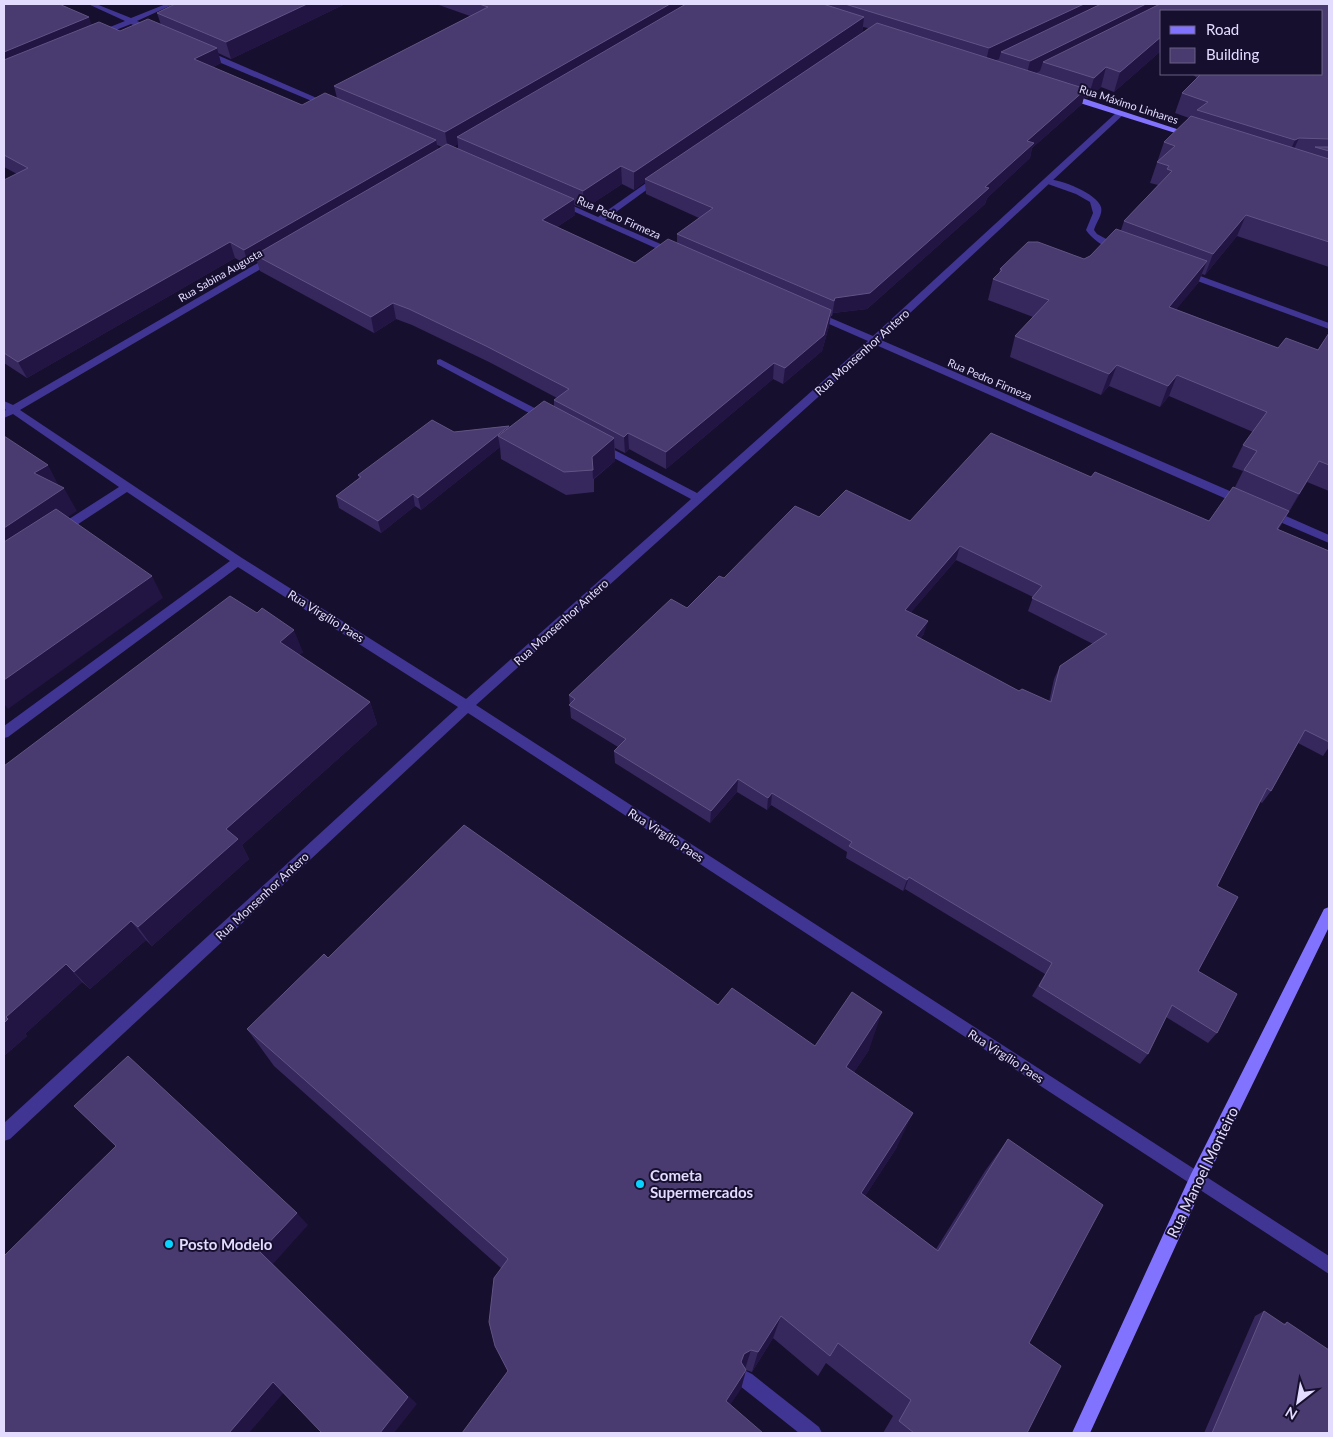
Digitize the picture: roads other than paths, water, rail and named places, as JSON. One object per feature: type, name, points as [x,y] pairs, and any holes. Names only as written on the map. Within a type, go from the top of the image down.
[{"type":"street","points":[[91,4],[158,33]]},
{"type":"street","points":[[94,37],[171,4]]},
{"type":"street","points":[[194,48],[340,109]]},
{"type":"street","name":"Rua Máximo Linhares","points":[[1063,95],[1196,137]]},
{"type":"street","name":"Rua Monsenhor Antero","points":[[4,1133],[467,706],[874,341],[1120,114]]},
{"type":"street","points":[[599,220],[666,174]]},
{"type":"street","points":[[1048,181],[1092,198],[1097,205],[1098,213],[1090,227],[1094,236],[1129,253]]},
{"type":"street","name":"Rua Pedro Firmeza","points":[[546,197],[688,259]]},
{"type":"street","name":"Rua Sabina Augusta","points":[[7,410],[278,255]]},
{"type":"street","points":[[1175,270],[1329,326]]},
{"type":"street","name":"Rua Pedro Firmeza","points":[[803,310],[1247,503]]},
{"type":"street","points":[[440,362],[552,421]]},
{"type":"street","name":"Rua Virgílio Paes","points":[[7,410],[128,486],[238,561],[467,706],[1329,1266]]},
{"type":"street","points":[[595,444],[699,499]]},
{"type":"street","points":[[46,539],[128,486]]},
{"type":"street","points":[[1256,507],[1329,539]]},
{"type":"street","points":[[4,732],[238,561]]},
{"type":"street","name":"Rua Manoel Monteiro","points":[[1081,1433],[1196,1180],[1329,913]]},
{"type":"street","points":[[746,1380],[813,1433]]},
{"type":"place","name":"Cometa Supermercados","points":[[640,1184]]},
{"type":"place","name":"Posto Modelo","points":[[169,1244]]}]
